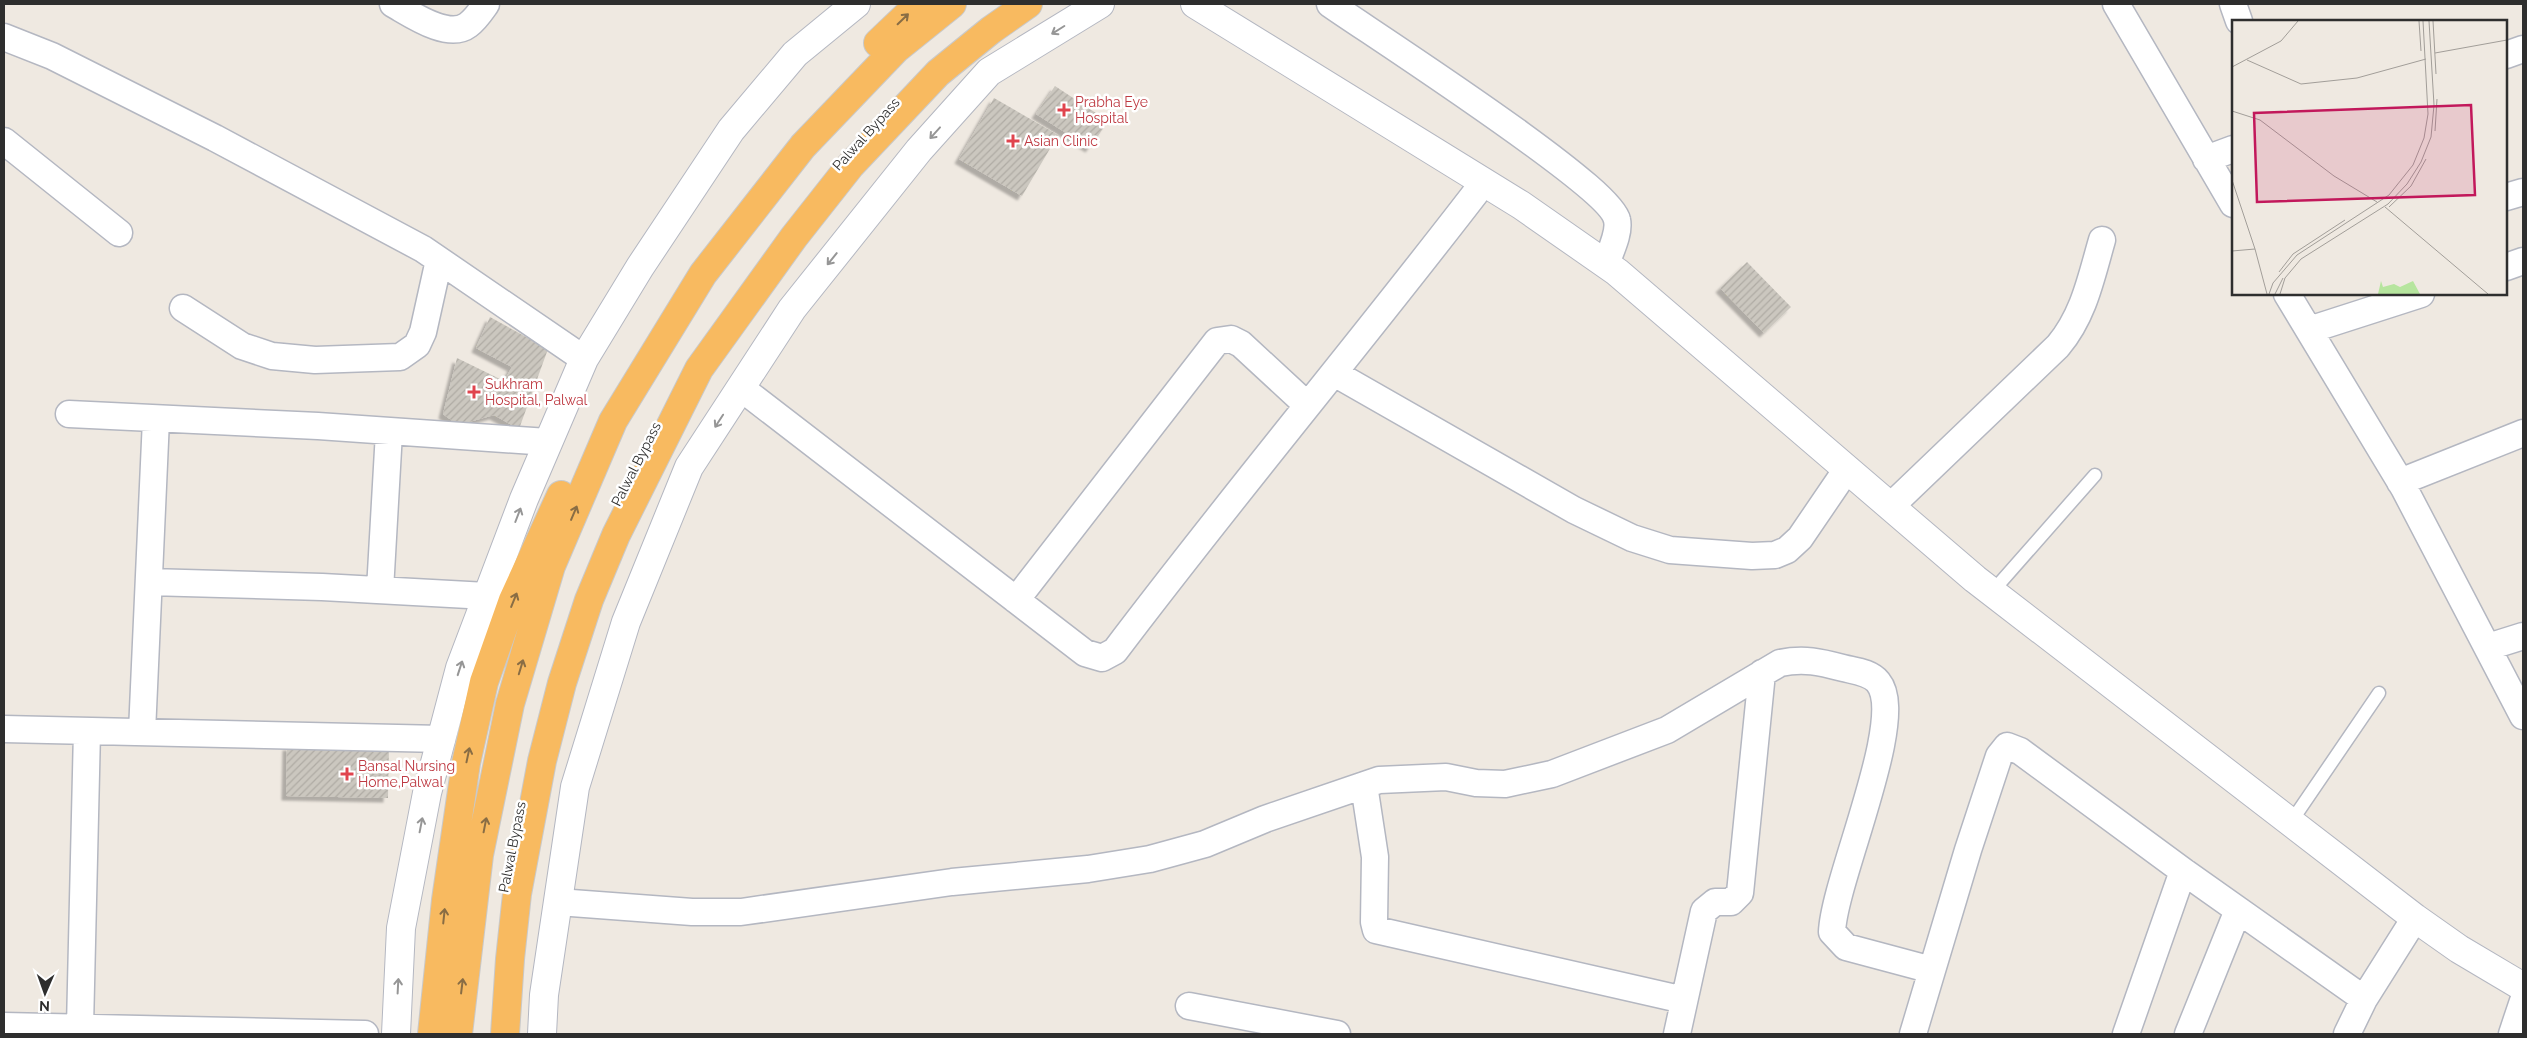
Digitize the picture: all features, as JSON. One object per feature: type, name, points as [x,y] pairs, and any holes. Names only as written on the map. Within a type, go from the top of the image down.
[{"type":"highway","points":[[432,1034],[446,900],[466,763],[484,682],[513,600],[580,454],[605,402],[649,332],[733,210],[780,148],[835,87],[919,4]]},
{"type":"highway","name":"Palwal Bypass","points":[[458,1034],[479,856],[510,704],[551,566],[613,421],[703,274],[803,146],[896,49],[952,4]]},
{"type":"highway","name":"Palwal Bypass","points":[[487,1034],[502,900],[540,705],[576,587],[632,469],[689,360],[772,242],[856,142],[956,38],[1002,4]]},
{"type":"highway","points":[[505,1034],[517,894],[542,762],[562,683],[589,600],[616,535],[695,377],[794,237],[850,166],[938,74],[991,30],[1028,4]]},
{"type":"street","points":[[393,4],[427,23],[457,29],[467,26],[486,4]]},
{"type":"street","points":[[396,1034],[401,928],[428,793],[460,668],[548,442],[584,359],[640,267],[731,130],[795,54],[856,4]]},
{"type":"street","points":[[542,1034],[544,995],[575,787],[626,622],[689,467],[792,310],[919,150],[989,72],[1100,4]]},
{"type":"street","points":[[1195,4],[1484,182],[1606,264],[1992,592],[2415,918],[2459,949],[2523,987]]},
{"type":"street","points":[[1330,4],[1528,139],[1582,181],[1613,212],[1617,221],[1617,229],[1606,264]]},
{"type":"street","points":[[2116,4],[2232,202]]},
{"type":"street","points":[[2234,4],[2239,20]]},
{"type":"street","points":[[4,37],[52,56],[215,138],[423,249],[584,359]]},
{"type":"street","points":[[2507,55],[2523,49]]},
{"type":"street","points":[[4,141],[119,233]]},
{"type":"street","points":[[2206,159],[2232,149]]},
{"type":"street","points":[[741,388],[1085,653],[1102,658],[1115,651],[1194,546],[1394,299],[1484,182]]},
{"type":"street","points":[[2507,196],[2523,192]]},
{"type":"street","points":[[1890,506],[2058,346],[2069,333],[2084,302],[2102,240]]},
{"type":"street","points":[[183,308],[242,346],[272,356],[315,360],[400,357],[417,345],[422,332],[439,260]]},
{"type":"street","points":[[2507,267],[2523,261]]},
{"type":"street","points":[[2288,295],[2400,482],[2523,716]]},
{"type":"street","points":[[2308,330],[2418,295]]},
{"type":"street","points":[[1016,600],[1217,341],[1231,339],[1241,344],[1307,405]]},
{"type":"street","points":[[1334,373],[1574,510],[1632,538],[1670,550],[1752,556],[1775,555],[1788,550],[1800,538],[1847,469]]},
{"type":"street","points":[[69,414],[318,426],[548,442]]},
{"type":"street","points":[[142,732],[156,419]]},
{"type":"street","points":[[380,590],[389,432]]},
{"type":"street","points":[[2400,482],[2523,433]]},
{"type":"street","points":[[149,582],[380,590],[487,596]]},
{"type":"street","points":[[2488,647],[2523,636]]},
{"type":"street","points":[[558,902],[692,912],[741,912],[952,882],[1088,869],[1150,859],[1205,844],[1265,818],[1380,780],[1418,776],[1446,777],[1476,784],[1505,784],[1552,774],[1667,730],[1780,663],[1799,659],[1866,673],[1878,682],[1885,696],[1883,743],[1869,796],[1853,842],[1836,905],[1832,932],[1846,947],[1932,970]]},
{"type":"street","points":[[1677,1034],[1704,911],[1715,902],[1731,902],[1740,893],[1762,673]]},
{"type":"street","points":[[4,729],[442,739]]},
{"type":"street","points":[[80,1027],[87,731]]},
{"type":"street","points":[[1913,1034],[1999,756],[2007,746],[2020,751],[2183,872],[2364,999]]},
{"type":"street","points":[[1364,784],[1375,857],[1374,922],[1376,930],[1684,1000]]},
{"type":"street","points":[[2126,1034],[2183,872]]},
{"type":"street","points":[[2188,1034],[2238,910]]},
{"type":"street","points":[[2347,1034],[2364,999],[2415,918]]},
{"type":"street","points":[[2512,1034],[2523,1002]]},
{"type":"street","points":[[1189,1006],[1336,1034]]},
{"type":"street","points":[[4,1026],[365,1034]]},
{"type":"lane","points":[[1992,592],[2095,474]]},
{"type":"lane","points":[[2291,822],[2379,693]]},
{"type":"building","points":[[1055,86],[1108,121],[1090,148],[1036,114]]},
{"type":"building","points":[[994,98],[1058,135],[1022,196],[959,159]]},
{"type":"building","points":[[1747,262],[1791,307],[1764,333],[1720,288]]},
{"type":"building","points":[[490,317],[548,349],[519,429],[494,415],[458,425],[443,414],[457,358],[504,381],[512,367],[476,348]]},
{"type":"building","points":[[287,746],[389,747],[388,798],[286,796]]},
{"type":"place","name":"Prabha Eye Hospital","points":[[1064,110]]},
{"type":"place","name":"Asian Clinic","points":[[1013,141]]},
{"type":"place","name":"Sukhram Hospital, Palwal","points":[[474,392]]},
{"type":"place","name":"Bansal Nursing Home,Palwal","points":[[347,774]]}]
